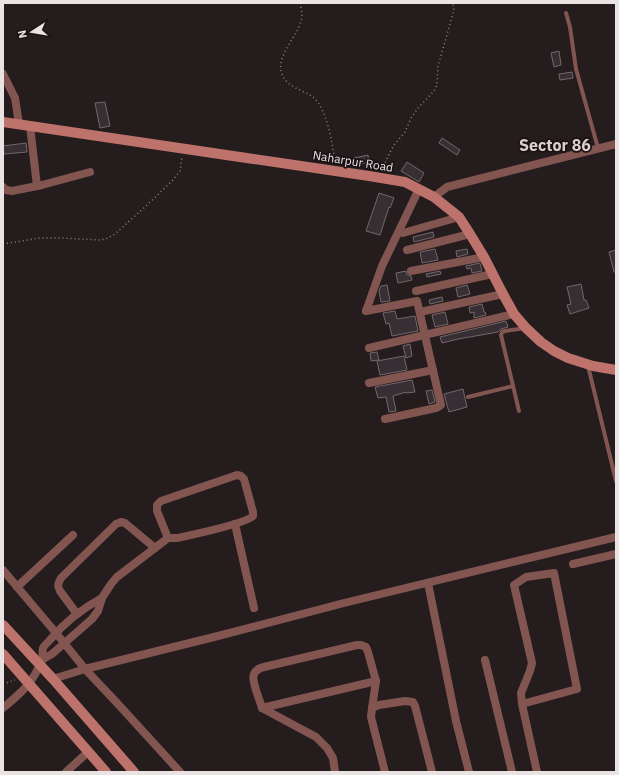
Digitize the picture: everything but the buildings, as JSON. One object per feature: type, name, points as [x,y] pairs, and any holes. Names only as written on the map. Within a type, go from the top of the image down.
[{"type":"street","points":[[3,74],[15,98],[19,124]]},
{"type":"street","name":"Naharpur Road","points":[[3,122],[405,182],[434,197],[459,217],[484,257],[514,314],[541,342],[568,358],[593,366],[616,370]]},
{"type":"street","points":[[30,126],[37,186]]},
{"type":"street","points":[[434,197],[447,187],[616,144]]},
{"type":"street","points":[[3,187],[6,190],[12,191],[90,172]]},
{"type":"street","points":[[385,419],[436,408],[441,405],[417,301],[366,311],[382,266],[419,189]]},
{"type":"street","points":[[403,232],[459,217]]},
{"type":"street","points":[[407,250],[470,234]]},
{"type":"street","points":[[411,271],[484,257]]},
{"type":"street","points":[[416,291],[492,274]]},
{"type":"street","points":[[420,312],[503,294]]},
{"type":"street","points":[[369,348],[514,314]]},
{"type":"street","points":[[369,383],[433,370]]},
{"type":"street","points":[[41,662],[65,644],[92,619],[98,611],[102,598],[117,578],[168,538],[177,538],[235,524],[253,516],[244,478],[237,475],[160,501],[157,505],[157,511],[168,538]]},
{"type":"street","points":[[77,614],[58,588],[58,584],[61,578],[116,524],[120,522],[125,523],[155,548]]},
{"type":"street","points":[[235,524],[254,608]]},
{"type":"street","points":[[17,587],[73,535]]},
{"type":"street","points":[[53,679],[85,669],[344,603],[616,537]]},
{"type":"street","points":[[573,564],[616,554]]},
{"type":"street","points":[[3,570],[85,669],[180,772]]},
{"type":"street","points":[[522,704],[577,688],[554,573],[526,577],[514,585],[532,663],[521,693],[522,704],[538,772]]},
{"type":"street","points":[[428,583],[456,721],[469,772]]},
{"type":"street","points":[[3,708],[22,692],[26,681],[36,673],[41,662],[43,648],[56,633],[88,605],[102,598]]},
{"type":"street","points":[[3,625],[41,662],[53,679],[134,772]]},
{"type":"street","points":[[335,772],[333,758],[327,748],[316,737],[262,708],[253,678],[257,669],[357,645],[366,646],[376,682],[372,716],[385,772]]},
{"type":"street","points":[[3,654],[106,772]]},
{"type":"street","points":[[485,660],[512,772]]},
{"type":"street","points":[[262,708],[376,682]]},
{"type":"street","points":[[372,708],[379,705],[405,701],[412,702],[415,706],[432,772]]},
{"type":"street","points":[[66,772],[88,752]]},
{"type":"lane","points":[[566,13],[570,27],[576,69],[598,148]]},
{"type":"lane","points":[[519,411],[501,335],[502,332],[505,331],[526,328]]},
{"type":"lane","points":[[588,364],[616,481]]},
{"type":"lane","points":[[468,397],[513,386]]},
{"type":"path","points":[[300,3],[302,14],[301,21],[284,53],[281,64],[281,74],[287,82],[314,98],[320,106],[332,139],[337,171]]},
{"type":"path","points":[[379,177],[388,156],[394,145],[405,132],[411,118],[434,91],[437,85],[438,66],[454,10],[453,3]]},
{"type":"path","points":[[3,244],[40,238],[100,240],[108,238],[120,229],[173,180],[180,171],[183,148]]},
{"type":"path","points":[[3,684],[26,681]]},
{"type":"district","name":"Sector 86","points":[[555,145]]}]
